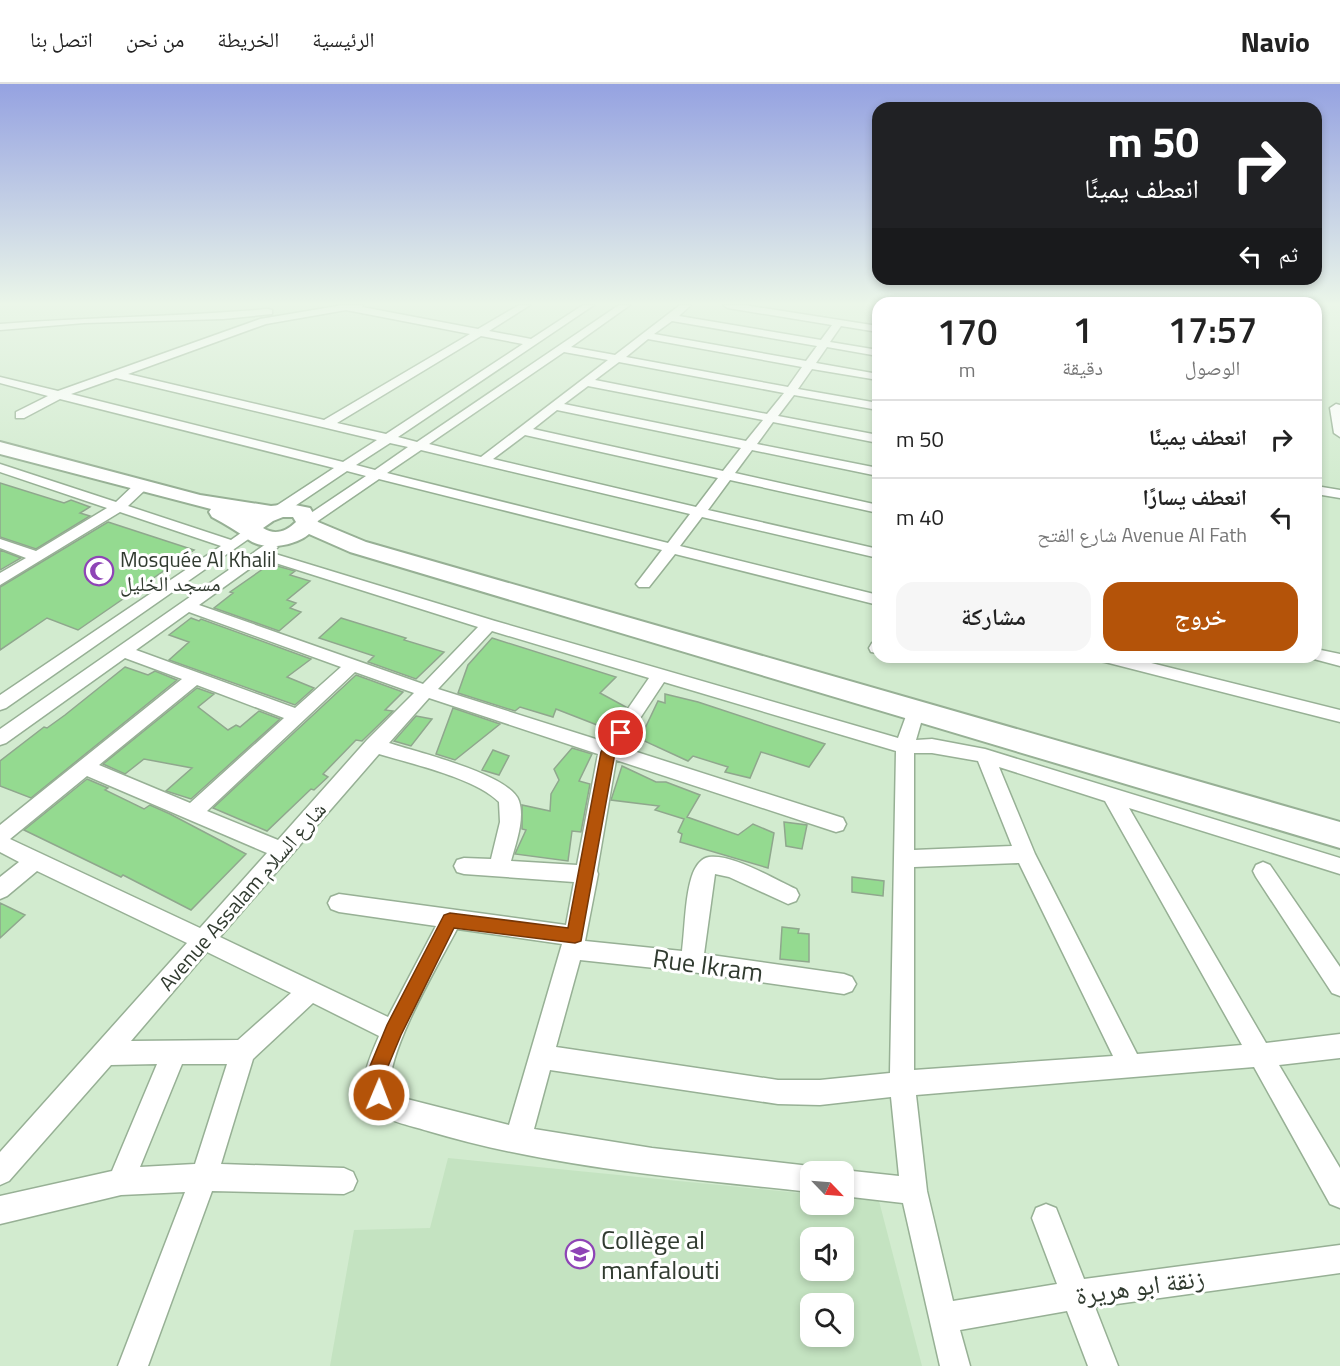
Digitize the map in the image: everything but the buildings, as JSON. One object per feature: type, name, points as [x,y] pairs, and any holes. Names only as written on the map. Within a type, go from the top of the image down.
[{"type":"main road","points":[[0,448],[199,501],[275,512],[288,510],[303,513],[296,530]]},
{"type":"main road","points":[[199,501],[264,538],[296,530],[358,547],[1340,835]]},
{"type":"main road","points":[[253,530],[257,521],[275,512]]},
{"type":"street","points":[[20,415],[58,395],[140,365]]},
{"type":"street","points":[[326,424],[424,365]]},
{"type":"street","points":[[275,512],[497,365]]},
{"type":"street","points":[[0,738],[186,606],[537,365]]},
{"type":"street","points":[[483,461],[607,365]]},
{"type":"street","points":[[652,365],[872,406]]},
{"type":"street","points":[[644,584],[809,365],[872,376]]},
{"type":"street","points":[[114,374],[872,553]]},
{"type":"street","points":[[0,380],[872,599]]},
{"type":"street","points":[[585,382],[872,438]]},
{"type":"street","points":[[554,406],[872,471]]},
{"type":"street","points":[[1336,408],[1340,433]]},
{"type":"street","points":[[522,430],[872,508]]},
{"type":"street","points":[[0,468],[233,545]]},
{"type":"street","points":[[0,580],[120,506],[141,486]]},
{"type":"street","points":[[1322,491],[1340,494]]},
{"type":"street","points":[[0,704],[253,530]]},
{"type":"street","points":[[0,543],[38,557]]},
{"type":"street","points":[[261,554],[489,625],[905,747],[932,746],[985,756],[1340,866]]},
{"type":"street","points":[[186,606],[425,691],[836,824]]},
{"type":"street","name":"Avenue Assalam شارع السلام","points":[[0,1172],[107,1053],[280,850],[425,691],[489,625]]},
{"type":"street","points":[[123,651],[298,716]]},
{"type":"street","points":[[1322,656],[1340,660]]},
{"type":"street","points":[[1129,663],[1340,716]]},
{"type":"street","points":[[193,812],[354,664]]},
{"type":"street","points":[[518,1139],[574,942],[588,874],[608,752],[660,675]]},
{"type":"street","points":[[0,836],[194,678]]},
{"type":"street","points":[[916,709],[905,747],[902,1083],[914,1191],[955,1366]]},
{"type":"street","points":[[374,746],[489,784],[507,796],[510,805],[508,829],[499,867]]},
{"type":"street","points":[[985,756],[1025,854],[1131,1067]]},
{"type":"street","points":[[85,767],[280,850]]},
{"type":"street","points":[[1112,796],[1340,1194]]},
{"type":"street","points":[[0,843],[393,1031]]},
{"type":"street","points":[[904,859],[1025,854]]},
{"type":"street","points":[[0,890],[34,860]]},
{"type":"street","points":[[692,962],[702,879],[710,865],[732,869],[788,895]]},
{"type":"street","points":[[464,866],[588,874]]},
{"type":"street","points":[[1263,871],[1340,986]]},
{"type":"street","name":"Rue Ikram","points":[[339,903],[692,962],[844,984]]},
{"type":"street","points":[[450,920],[393,1031],[377,1071],[377,1089],[381,1100],[403,1110],[518,1139],[678,1164],[800,1178]]},
{"type":"street","points":[[133,1366],[204,1177],[243,1052],[311,990]]},
{"type":"street","points":[[541,1057],[778,1092],[812,1094],[902,1083],[1131,1067],[1340,1046]]},
{"type":"street","points":[[121,1182],[175,1051]]},
{"type":"street","points":[[107,1053],[243,1052]]},
{"type":"street","points":[[0,1210],[121,1182],[204,1177],[344,1181]]},
{"type":"street","points":[[854,1184],[914,1191]]},
{"type":"street","points":[[1046,1218],[1103,1366]]},
{"type":"street","name":"زنقة ابو هريرة","points":[[942,1318],[1076,1295],[1340,1259]]},
{"type":"shaded area","name":"Collège al manfalouti","points":[[448,1158],[800,1193],[800,1215],[854,1215],[854,1198],[879,1201],[922,1366],[330,1366],[354,1230],[430,1228]]},
{"type":"place","name":"Mosquée Al Khalil مسجد الخليل","points":[[99,571]]},
{"type":"place","name":"Collège al manfalouti","points":[[580,1254]]},
{"type":"route","points":[[379,1095],[376,1081],[377,1071],[393,1031],[450,920],[575,936],[588,874],[608,752],[621,733]]}]
